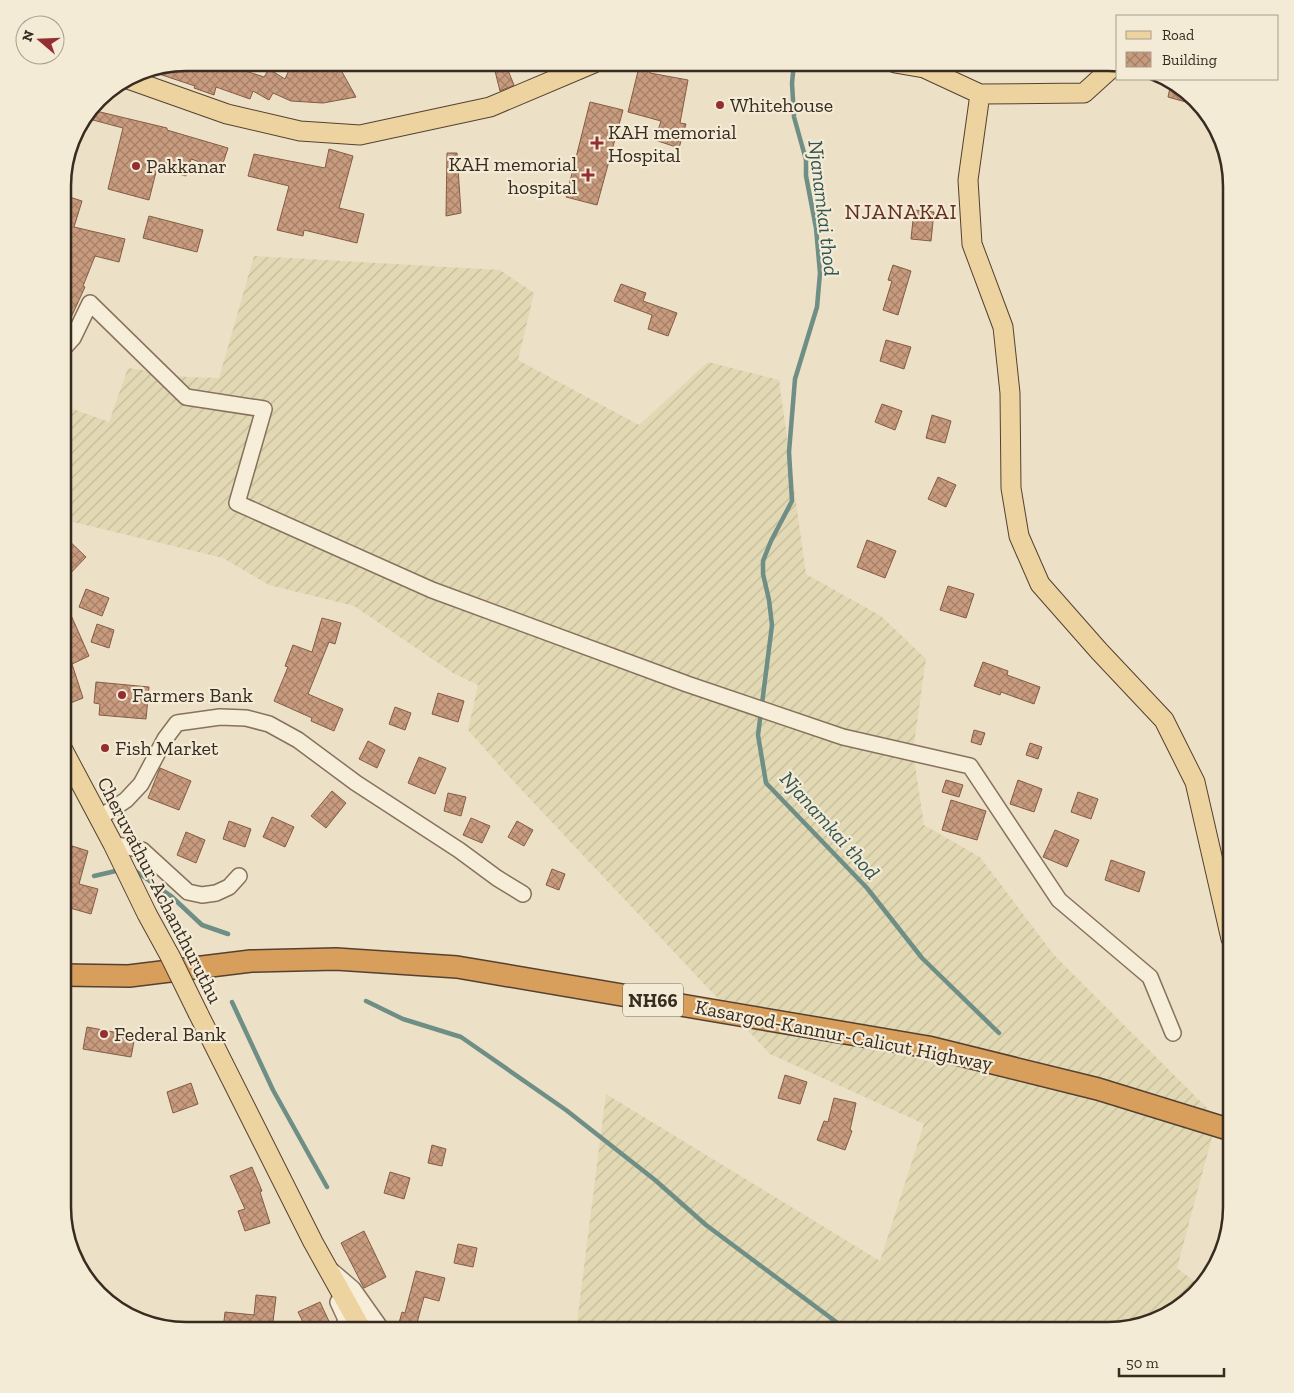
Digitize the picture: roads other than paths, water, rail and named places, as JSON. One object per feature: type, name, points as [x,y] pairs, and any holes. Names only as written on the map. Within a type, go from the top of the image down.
[{"type":"highway","name":"Kasargod-Kannur-Calicut Highway","points":[[71,975],[128,976],[251,961],[336,959],[457,967],[928,1047],[1098,1089],[1223,1127]]},
{"type":"main road","points":[[139,82],[227,114],[300,131],[360,135],[490,107],[575,71]]},
{"type":"main road","points":[[930,71],[980,94],[1084,93],[1109,71]]},
{"type":"main road","points":[[980,94],[968,180],[972,244],[1003,327],[1010,394],[1011,488],[1019,536],[1040,584],[1098,651],[1164,720],[1195,782],[1223,901]]},
{"type":"main road","name":"Cheruvathur-Achanthuruthu","points":[[71,765],[170,956],[353,1322]]},
{"type":"street","points":[[71,340],[90,302],[186,397],[264,409],[237,503],[432,590],[678,680],[843,737],[970,766],[1059,900],[1150,977],[1173,1033]]},
{"type":"street","points":[[99,818],[126,800],[141,784],[165,740],[177,723],[220,717],[246,718],[269,724],[298,740],[356,783],[523,894]]},
{"type":"street","points":[[114,846],[142,850],[188,892],[202,895],[216,893],[229,887],[239,876]]},
{"type":"street","points":[[327,1268],[353,1288],[376,1322]]},
{"type":"waterway","name":"Njanamkai thod","points":[[793,71],[794,117],[806,160],[806,176],[816,228],[820,273],[817,307],[795,379],[789,452],[792,501],[771,541],[763,561],[763,574],[772,625],[758,735],[766,783],[867,888],[922,958],[999,1033]]},
{"type":"waterway","points":[[94,876],[120,870]]},
{"type":"waterway","points":[[134,870],[171,896],[202,925],[228,934]]},
{"type":"waterway","points":[[366,1001],[403,1019],[461,1037],[566,1110],[655,1180],[706,1225],[836,1322]]},
{"type":"waterway","points":[[232,1002],[273,1090],[327,1187]]},
{"type":"place","name":"Whitehouse","points":[[720,105]]},
{"type":"place","name":"KAH memorial Hospital","points":[[597,143]]},
{"type":"place","name":"Pakkanar","points":[[136,166]]},
{"type":"place","name":"KAH memorial hospital","points":[[588,175]]},
{"type":"place","name":"Farmers Bank","points":[[122,695]]},
{"type":"place","name":"Fish Market","points":[[105,748]]},
{"type":"place","name":"Federal Bank","points":[[104,1034]]},
{"type":"district","name":"NJANAKAI","points":[[901,211]]}]
